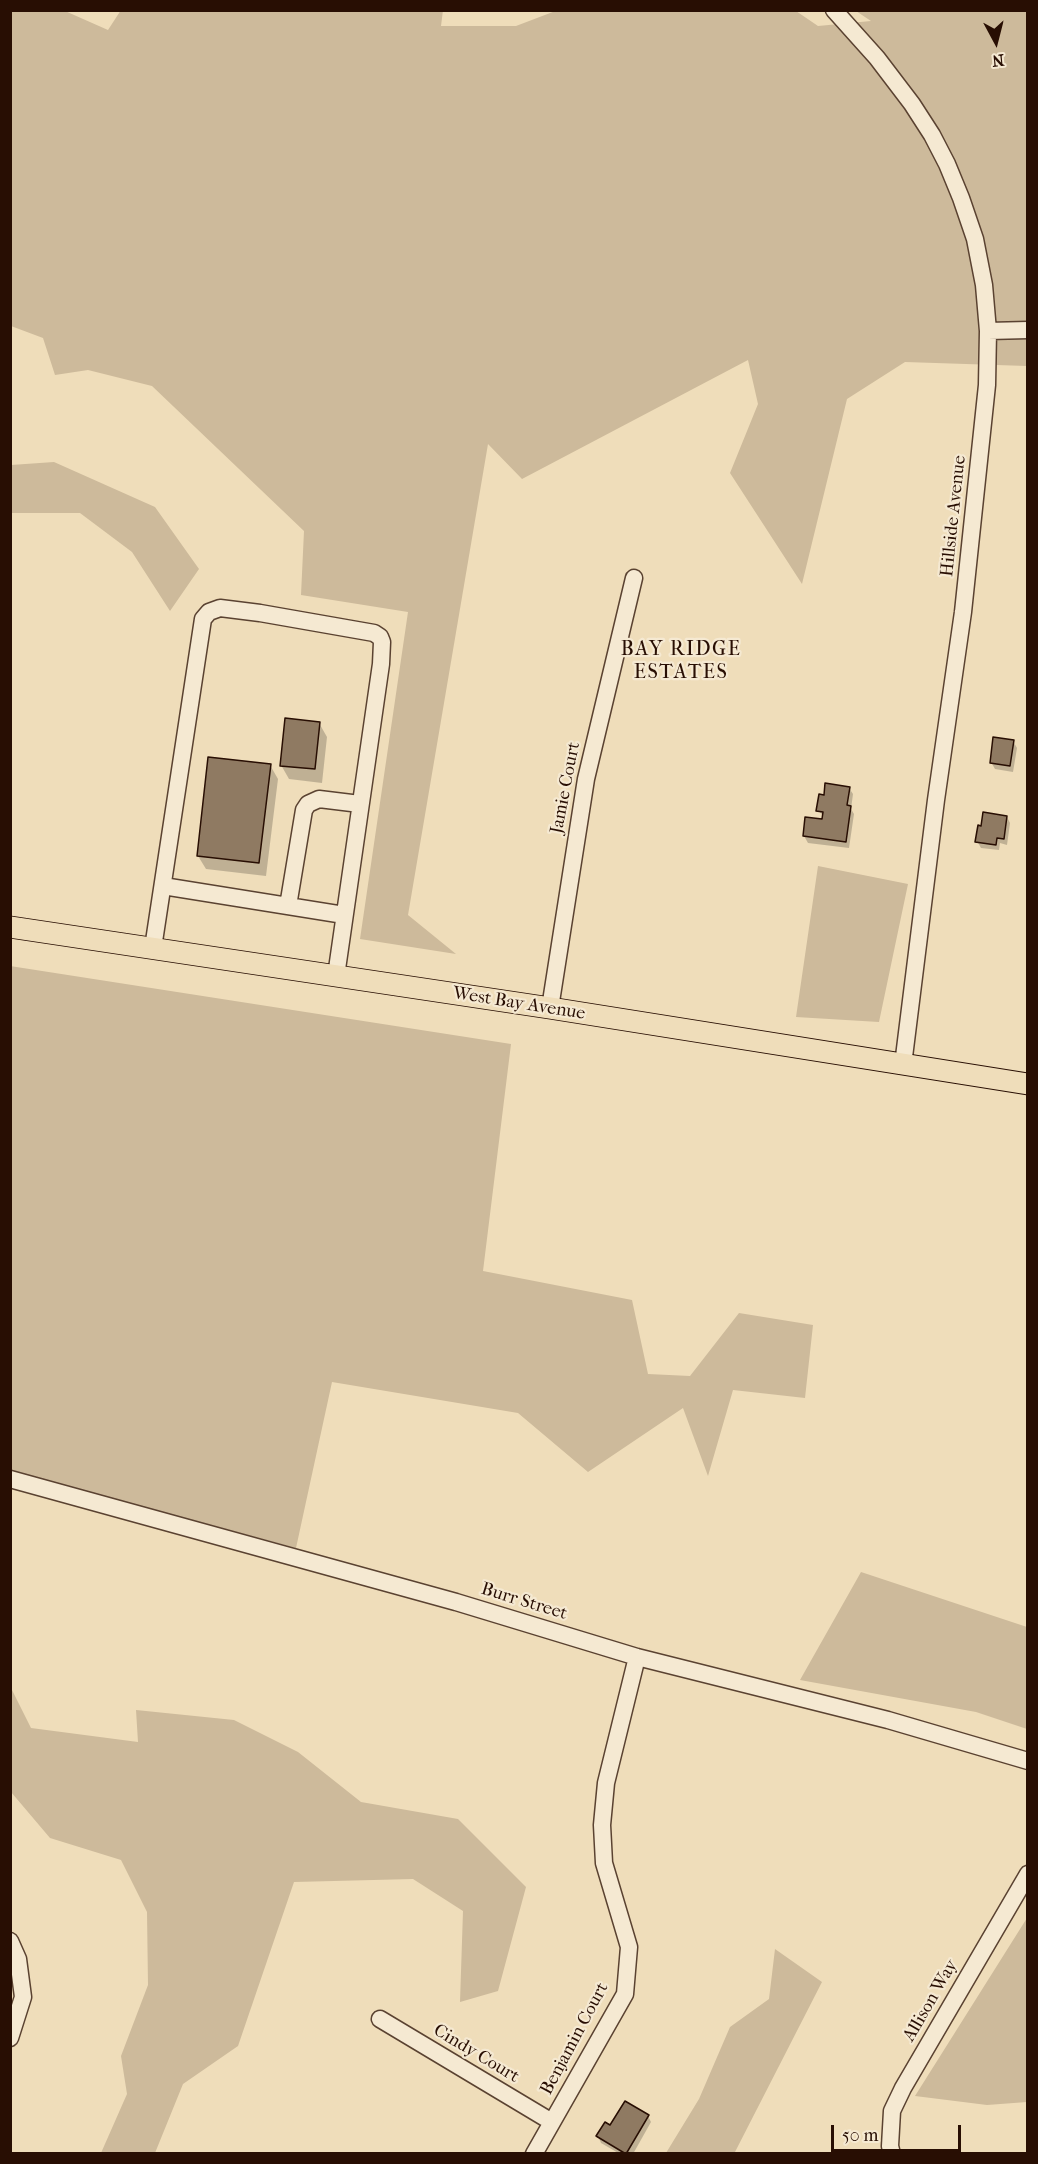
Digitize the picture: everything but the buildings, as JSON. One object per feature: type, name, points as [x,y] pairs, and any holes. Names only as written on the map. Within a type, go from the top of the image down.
[{"type":"main road","name":"West Bay Avenue","points":[[10,927],[550,1008],[1028,1084]]},
{"type":"street","name":"Hillside Avenue","points":[[834,10],[877,57],[912,104],[932,135],[946,164],[975,239],[984,285],[988,331],[987,385],[963,612],[903,1065]]},
{"type":"street","points":[[988,331],[1028,330]]},
{"type":"street","name":"Jamie Court","points":[[550,1008],[586,779],[634,578]]},
{"type":"street","points":[[153,948],[203,620],[209,612],[220,608],[260,613],[374,633],[380,636],[383,649],[336,975]]},
{"type":"street","points":[[288,906],[304,810],[308,804],[319,800],[360,804]]},
{"type":"street","points":[[163,886],[344,915]]},
{"type":"street","name":"Burr Street","points":[[10,1479],[456,1602],[637,1657],[888,1720],[1028,1761]]},
{"type":"street","name":"Benjamin Court","points":[[534,2154],[625,1994],[629,1947],[604,1863],[602,1825],[606,1783],[637,1657]]},
{"type":"street","name":"Allison Way","points":[[892,2154],[890,2146],[892,2112],[899,2096],[1028,1874]]},
{"type":"street","points":[[10,1941],[18,1959],[23,1997],[10,2038]]},
{"type":"street","name":"Cindy Court","points":[[380,2019],[552,2122]]},
{"type":"shaded area","points":[[121,10],[443,10],[441,26],[516,26],[558,10],[796,11],[818,26],[871,21],[856,11],[1027,11],[1027,366],[905,362],[847,399],[802,584],[730,473],[758,404],[748,360],[522,479],[488,444],[408,915],[456,954],[360,939],[408,612],[301,595],[304,531],[152,386],[88,370],[55,375],[43,338],[11,326],[10,11],[65,11],[108,30]]},
{"type":"shaded area","points":[[54,462],[155,507],[199,569],[170,611],[132,552],[80,513],[11,513],[11,465]]},
{"type":"shaded area","points":[[818,866],[908,884],[879,1022],[796,1017]]},
{"type":"shaded area","points":[[10,966],[511,1044],[483,1271],[632,1300],[648,1374],[690,1376],[739,1313],[813,1325],[805,1398],[733,1390],[708,1476],[683,1408],[588,1472],[518,1413],[332,1382],[296,1548],[11,1471]]},
{"type":"shaded area","points":[[861,1572],[1027,1627],[1027,1729],[976,1712],[800,1680]]},
{"type":"shaded area","points":[[10,1686],[31,1728],[138,1742],[136,1710],[234,1720],[298,1752],[361,1802],[458,1819],[526,1887],[498,1991],[460,2002],[463,1911],[413,1879],[294,1882],[238,2046],[183,2084],[155,2153],[101,2153],[127,2094],[121,2056],[148,1985],[147,1912],[121,1860],[50,1838],[11,1792]]},
{"type":"shaded area","points":[[1027,1918],[1027,2102],[987,2105],[915,2096]]},
{"type":"shaded area","points":[[775,1949],[822,1982],[734,2154],[666,2153],[699,2099],[730,2027],[769,1999]]},
{"type":"district","name":"BAY RIDGE ESTATES","points":[[681,662]]}]
